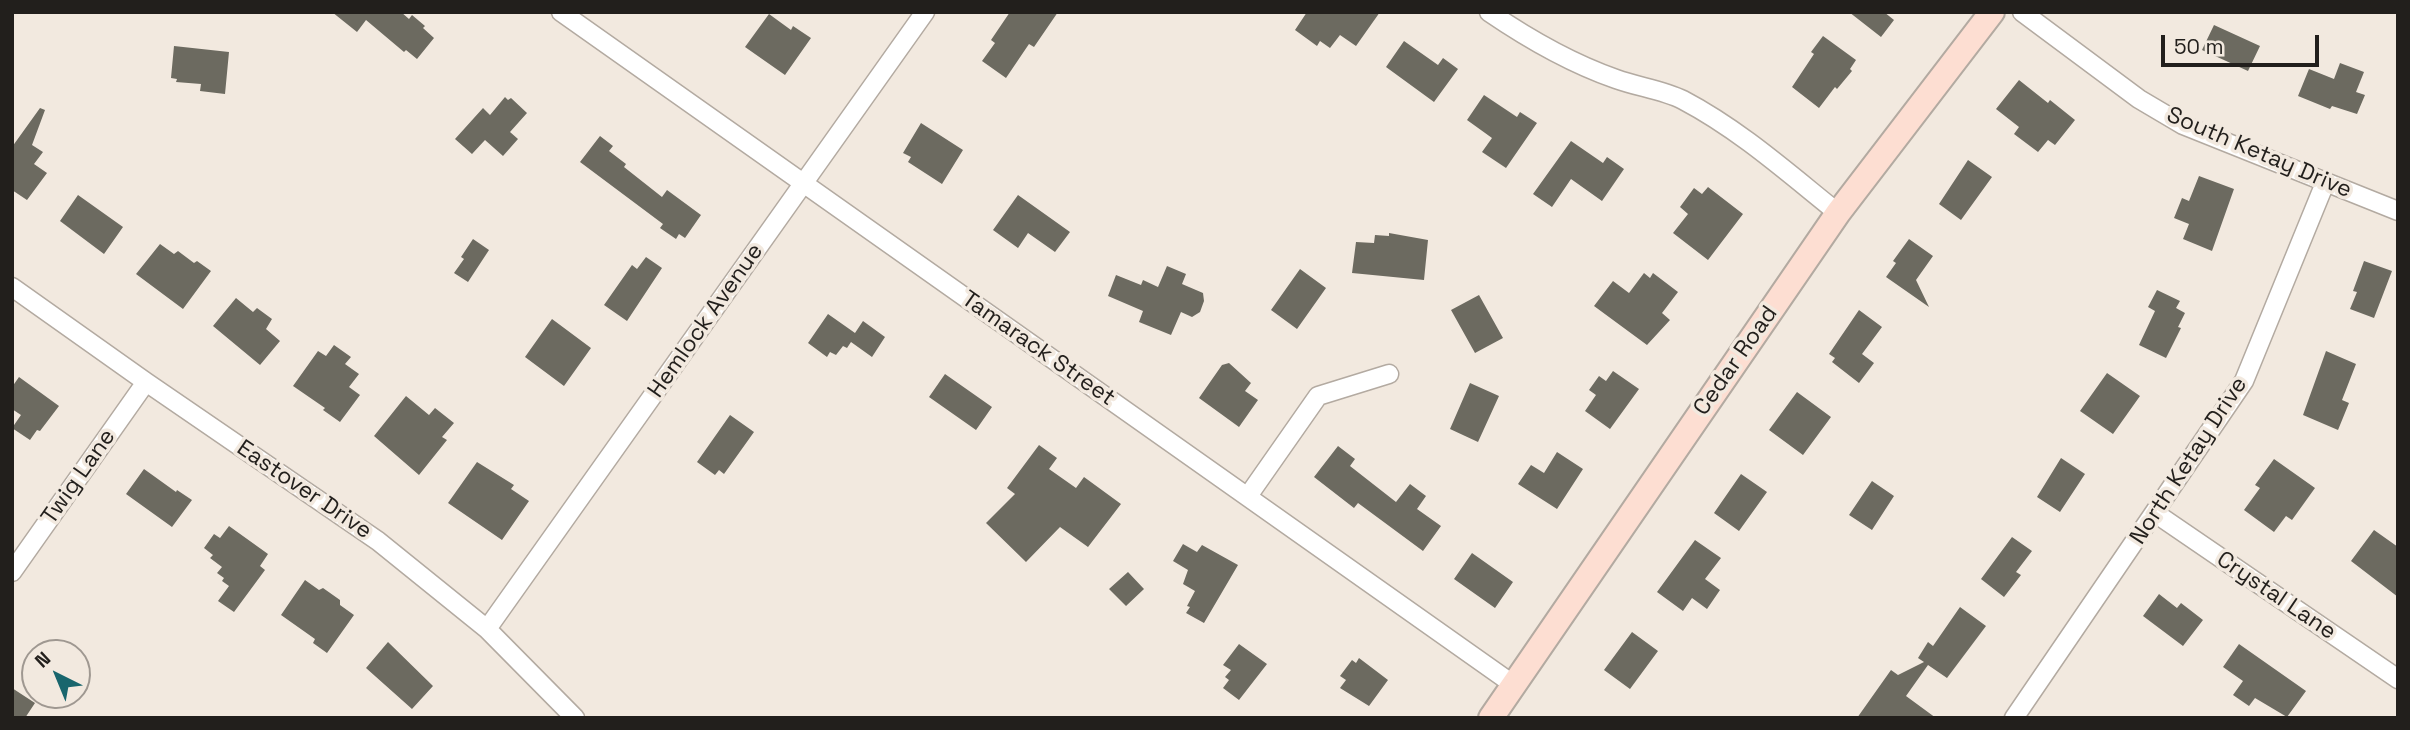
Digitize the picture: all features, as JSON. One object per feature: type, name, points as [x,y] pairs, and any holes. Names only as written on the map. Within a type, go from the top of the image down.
[{"type":"street","name":"Tamarack Street","points":[[561,12],[1514,685]]},
{"type":"street","name":"Hemlock Avenue","points":[[487,629],[925,12]]},
{"type":"street","points":[[1489,12],[1524,36],[1571,62],[1691,105],[1734,130],[1838,213]]},
{"type":"street","name":"Cedar Road","points":[[1491,718],[1838,213],[1992,12]]},
{"type":"street","name":"South Ketay Drive","points":[[2022,12],[2139,99],[2183,125],[2398,211]]},
{"type":"street","name":"North Ketay Drive","points":[[2014,718],[2245,381],[2325,183]]},
{"type":"street","name":"Eastover Drive","points":[[12,287],[378,541],[487,629],[575,718]]},
{"type":"street","points":[[1248,496],[1318,396],[1389,374]]},
{"type":"street","name":"Twig Lane","points":[[12,572],[146,382]]},
{"type":"street","name":"Crystal Lane","points":[[2155,513],[2398,679]]},
{"type":"building","points":[[332,12],[401,12],[409,19],[412,15],[434,38],[417,59],[406,50],[404,52],[366,20],[357,32]]},
{"type":"building","points":[[1010,12],[1058,12],[1034,47],[1029,44],[1006,78],[982,61],[995,43],[991,40]]},
{"type":"building","points":[[1307,12],[1380,12],[1356,46],[1340,35],[1330,48],[1320,41],[1317,46],[1295,30]]},
{"type":"building","points":[[1849,12],[1884,12],[1894,20],[1881,37]]},
{"type":"building","points":[[769,14],[791,30],[793,26],[811,38],[785,75],[745,47]]},
{"type":"building","points":[[2214,25],[2260,46],[2248,71],[2202,50]]},
{"type":"building","points":[[1823,36],[1856,60],[1850,69],[1852,71],[1819,108],[1792,87]]},
{"type":"building","points":[[1404,41],[1438,65],[1443,58],[1458,69],[1434,102],[1386,67]]},
{"type":"building","points":[[174,46],[229,52],[225,94],[200,91],[201,84],[176,82],[177,79],[171,78]]},
{"type":"building","points":[[2340,63],[2364,72],[2356,92],[2365,95],[2357,114],[2332,106],[2330,109],[2298,96],[2309,69],[2334,79]]},
{"type":"building","points":[[2019,80],[2075,120],[2055,145],[2048,140],[2038,152],[2014,134],[2019,127],[1996,109]]},
{"type":"building","points":[[1484,95],[1517,117],[1520,112],[1537,123],[1506,168],[1482,152],[1492,138],[1467,120]]},
{"type":"building","points":[[505,97],[508,100],[511,98],[527,113],[510,132],[518,139],[503,156],[485,140],[472,154],[455,139],[483,108],[490,115]]},
{"type":"building","points":[[40,108],[45,110],[32,145],[43,152],[34,164],[47,173],[27,200],[12,190],[12,147]]},
{"type":"building","points":[[921,123],[963,150],[942,184],[908,162],[911,157],[903,153]]},
{"type":"building","points":[[600,136],[613,146],[609,151],[626,164],[624,167],[662,197],[667,190],[701,215],[685,238],[679,234],[676,239],[660,228],[663,224],[580,162]]},
{"type":"building","points":[[1571,141],[1603,163],[1607,157],[1624,169],[1602,201],[1571,179],[1552,207],[1533,194]]},
{"type":"building","points":[[1968,160],[1992,177],[1961,220],[1939,204]]},
{"type":"building","points":[[2199,176],[2234,189],[2212,251],[2183,239],[2189,224],[2174,218],[2182,198],[2189,201]]},
{"type":"building","points":[[1708,187],[1743,214],[1708,260],[1673,233],[1688,214],[1680,207],[1694,188],[1702,194]]},
{"type":"building","points":[[78,195],[123,227],[104,254],[60,221]]},
{"type":"building","points":[[1018,195],[1070,232],[1055,252],[1028,233],[1018,248],[993,230]]},
{"type":"building","points":[[1389,233],[1428,240],[1424,280],[1352,273],[1356,242],[1374,243],[1375,235],[1389,236]]},
{"type":"building","points":[[473,239],[489,250],[468,282],[454,273]]},
{"type":"building","points":[[1909,239],[1933,256],[1916,280],[1929,307],[1886,277],[1896,263],[1893,261]]},
{"type":"building","points":[[160,244],[174,254],[178,251],[194,263],[197,261],[211,271],[183,309],[136,274]]},
{"type":"building","points":[[646,257],[662,268],[627,321],[604,305],[632,265],[637,269]]},
{"type":"building","points":[[2364,261],[2392,271],[2374,318],[2350,309],[2357,292],[2353,291]]},
{"type":"building","points":[[1167,266],[1186,274],[1182,284],[1203,293],[1204,301],[1200,312],[1192,317],[1181,312],[1171,335],[1139,322],[1143,311],[1108,296],[1116,275],[1141,285],[1143,280],[1158,287]]},
{"type":"building","points":[[1300,269],[1326,288],[1297,329],[1271,310]]},
{"type":"building","points":[[1644,273],[1650,278],[1653,273],[1678,292],[1662,313],[1670,320],[1647,345],[1594,306],[1613,281],[1629,293]]},
{"type":"building","points":[[2157,290],[2180,301],[2176,308],[2185,313],[2178,327],[2181,328],[2166,358],[2139,345],[2155,311],[2148,307]]},
{"type":"building","points":[[1479,295],[1503,338],[1475,353],[1451,310]]},
{"type":"building","points":[[236,298],[253,312],[257,308],[272,319],[266,329],[280,341],[260,365],[213,326]]},
{"type":"building","points":[[1859,310],[1882,327],[1862,354],[1874,363],[1859,383],[1832,362],[1835,358],[1829,354]]},
{"type":"building","points":[[828,314],[855,333],[863,321],[885,337],[872,357],[851,342],[847,348],[843,346],[836,355],[830,352],[827,357],[808,343]]},
{"type":"building","points":[[552,319],[591,348],[564,386],[525,357]]},
{"type":"building","points":[[334,345],[351,357],[345,364],[359,374],[349,387],[360,395],[340,422],[293,386],[318,351],[326,356]]},
{"type":"building","points":[[2326,351],[2356,364],[2342,400],[2349,403],[2338,430],[2303,415]]},
{"type":"building","points":[[1229,363],[1251,383],[1245,391],[1258,400],[1239,427],[1199,398],[1222,365]]},
{"type":"building","points":[[1613,371],[1639,389],[1610,429],[1585,411],[1596,395],[1589,390],[1599,376],[1606,381]]},
{"type":"building","points":[[2107,373],[2140,396],[2113,434],[2080,411]]},
{"type":"building","points":[[945,374],[992,407],[976,430],[929,397]]},
{"type":"building","points":[[19,377],[59,406],[30,440],[12,428],[21,415],[12,409],[12,387]]},
{"type":"building","points":[[1470,383],[1499,396],[1478,442],[1450,429]]},
{"type":"building","points":[[1797,392],[1831,417],[1803,455],[1769,430]]},
{"type":"building","points":[[406,396],[429,415],[435,408],[454,423],[442,437],[447,440],[419,475],[374,436]]},
{"type":"building","points":[[730,415],[754,432],[724,474],[719,470],[715,475],[697,462]]},
{"type":"building","points":[[1039,445],[1057,458],[1049,469],[1076,488],[1084,477],[1121,504],[1088,547],[1060,527],[1026,562],[986,523],[1015,494],[1007,488]]},
{"type":"building","points":[[1338,446],[1355,459],[1350,466],[1396,502],[1410,484],[1426,496],[1417,509],[1441,526],[1423,551],[1358,503],[1354,508],[1314,477]]},
{"type":"building","points":[[1557,452],[1583,469],[1557,509],[1518,484],[1531,465],[1544,473]]},
{"type":"building","points":[[2061,458],[2085,474],[2060,512],[2037,497]]},
{"type":"building","points":[[2274,459],[2315,488],[2292,520],[2286,516],[2274,532],[2244,510],[2260,488],[2255,485]]},
{"type":"building","points":[[477,462],[514,485],[511,489],[529,501],[502,540],[448,503]]},
{"type":"building","points":[[144,469],[192,500],[172,527],[126,494]]},
{"type":"building","points":[[1741,474],[1767,492],[1739,531],[1714,513]]},
{"type":"building","points":[[1872,481],[1894,496],[1872,530],[1849,515]]},
{"type":"building","points":[[229,526],[268,554],[260,566],[265,570],[234,612],[218,601],[229,586],[217,573],[222,567],[210,558],[213,555],[204,548],[214,534],[220,538]]},
{"type":"building","points":[[2374,530],[2398,547],[2398,597],[2351,561]]},
{"type":"building","points":[[2012,537],[2032,551],[2016,572],[2021,575],[2004,597],[1981,579]]},
{"type":"building","points":[[1695,540],[1721,558],[1705,579],[1720,590],[1707,609],[1692,598],[1683,611],[1657,592]]},
{"type":"building","points":[[1183,544],[1197,552],[1202,545],[1238,565],[1204,623],[1186,613],[1195,591],[1183,584],[1188,570],[1173,561]]},
{"type":"building","points":[[1472,553],[1513,582],[1495,608],[1454,579]]},
{"type":"building","points":[[1128,572],[1144,589],[1126,606],[1109,589]]},
{"type":"building","points":[[305,580],[340,600],[340,605],[354,615],[327,653],[313,643],[315,639],[281,615]]},
{"type":"building","points":[[2159,594],[2177,608],[2181,603],[2203,620],[2183,646],[2143,616]]},
{"type":"building","points":[[1960,607],[1986,626],[1947,678],[1928,665],[1906,696],[1936,718],[1857,718],[1891,670],[1898,675],[1924,662],[1918,658],[1928,642],[1933,646]]},
{"type":"building","points":[[1632,632],[1658,651],[1630,689],[1604,670]]},
{"type":"building","points":[[388,642],[433,686],[412,709],[366,668]]},
{"type":"building","points":[[1239,644],[1267,664],[1239,700],[1223,688],[1229,680],[1225,677],[1231,670],[1223,665]]},
{"type":"building","points":[[2239,644],[2306,691],[2287,717],[2255,698],[2249,706],[2233,695],[2243,681],[2223,667]]},
{"type":"building","points":[[1359,658],[1388,680],[1369,706],[1340,688],[1346,680],[1340,676],[1352,660],[1356,663]]},
{"type":"building","points":[[12,688],[21,694],[21,709],[31,709],[25,718],[12,718]]}]
